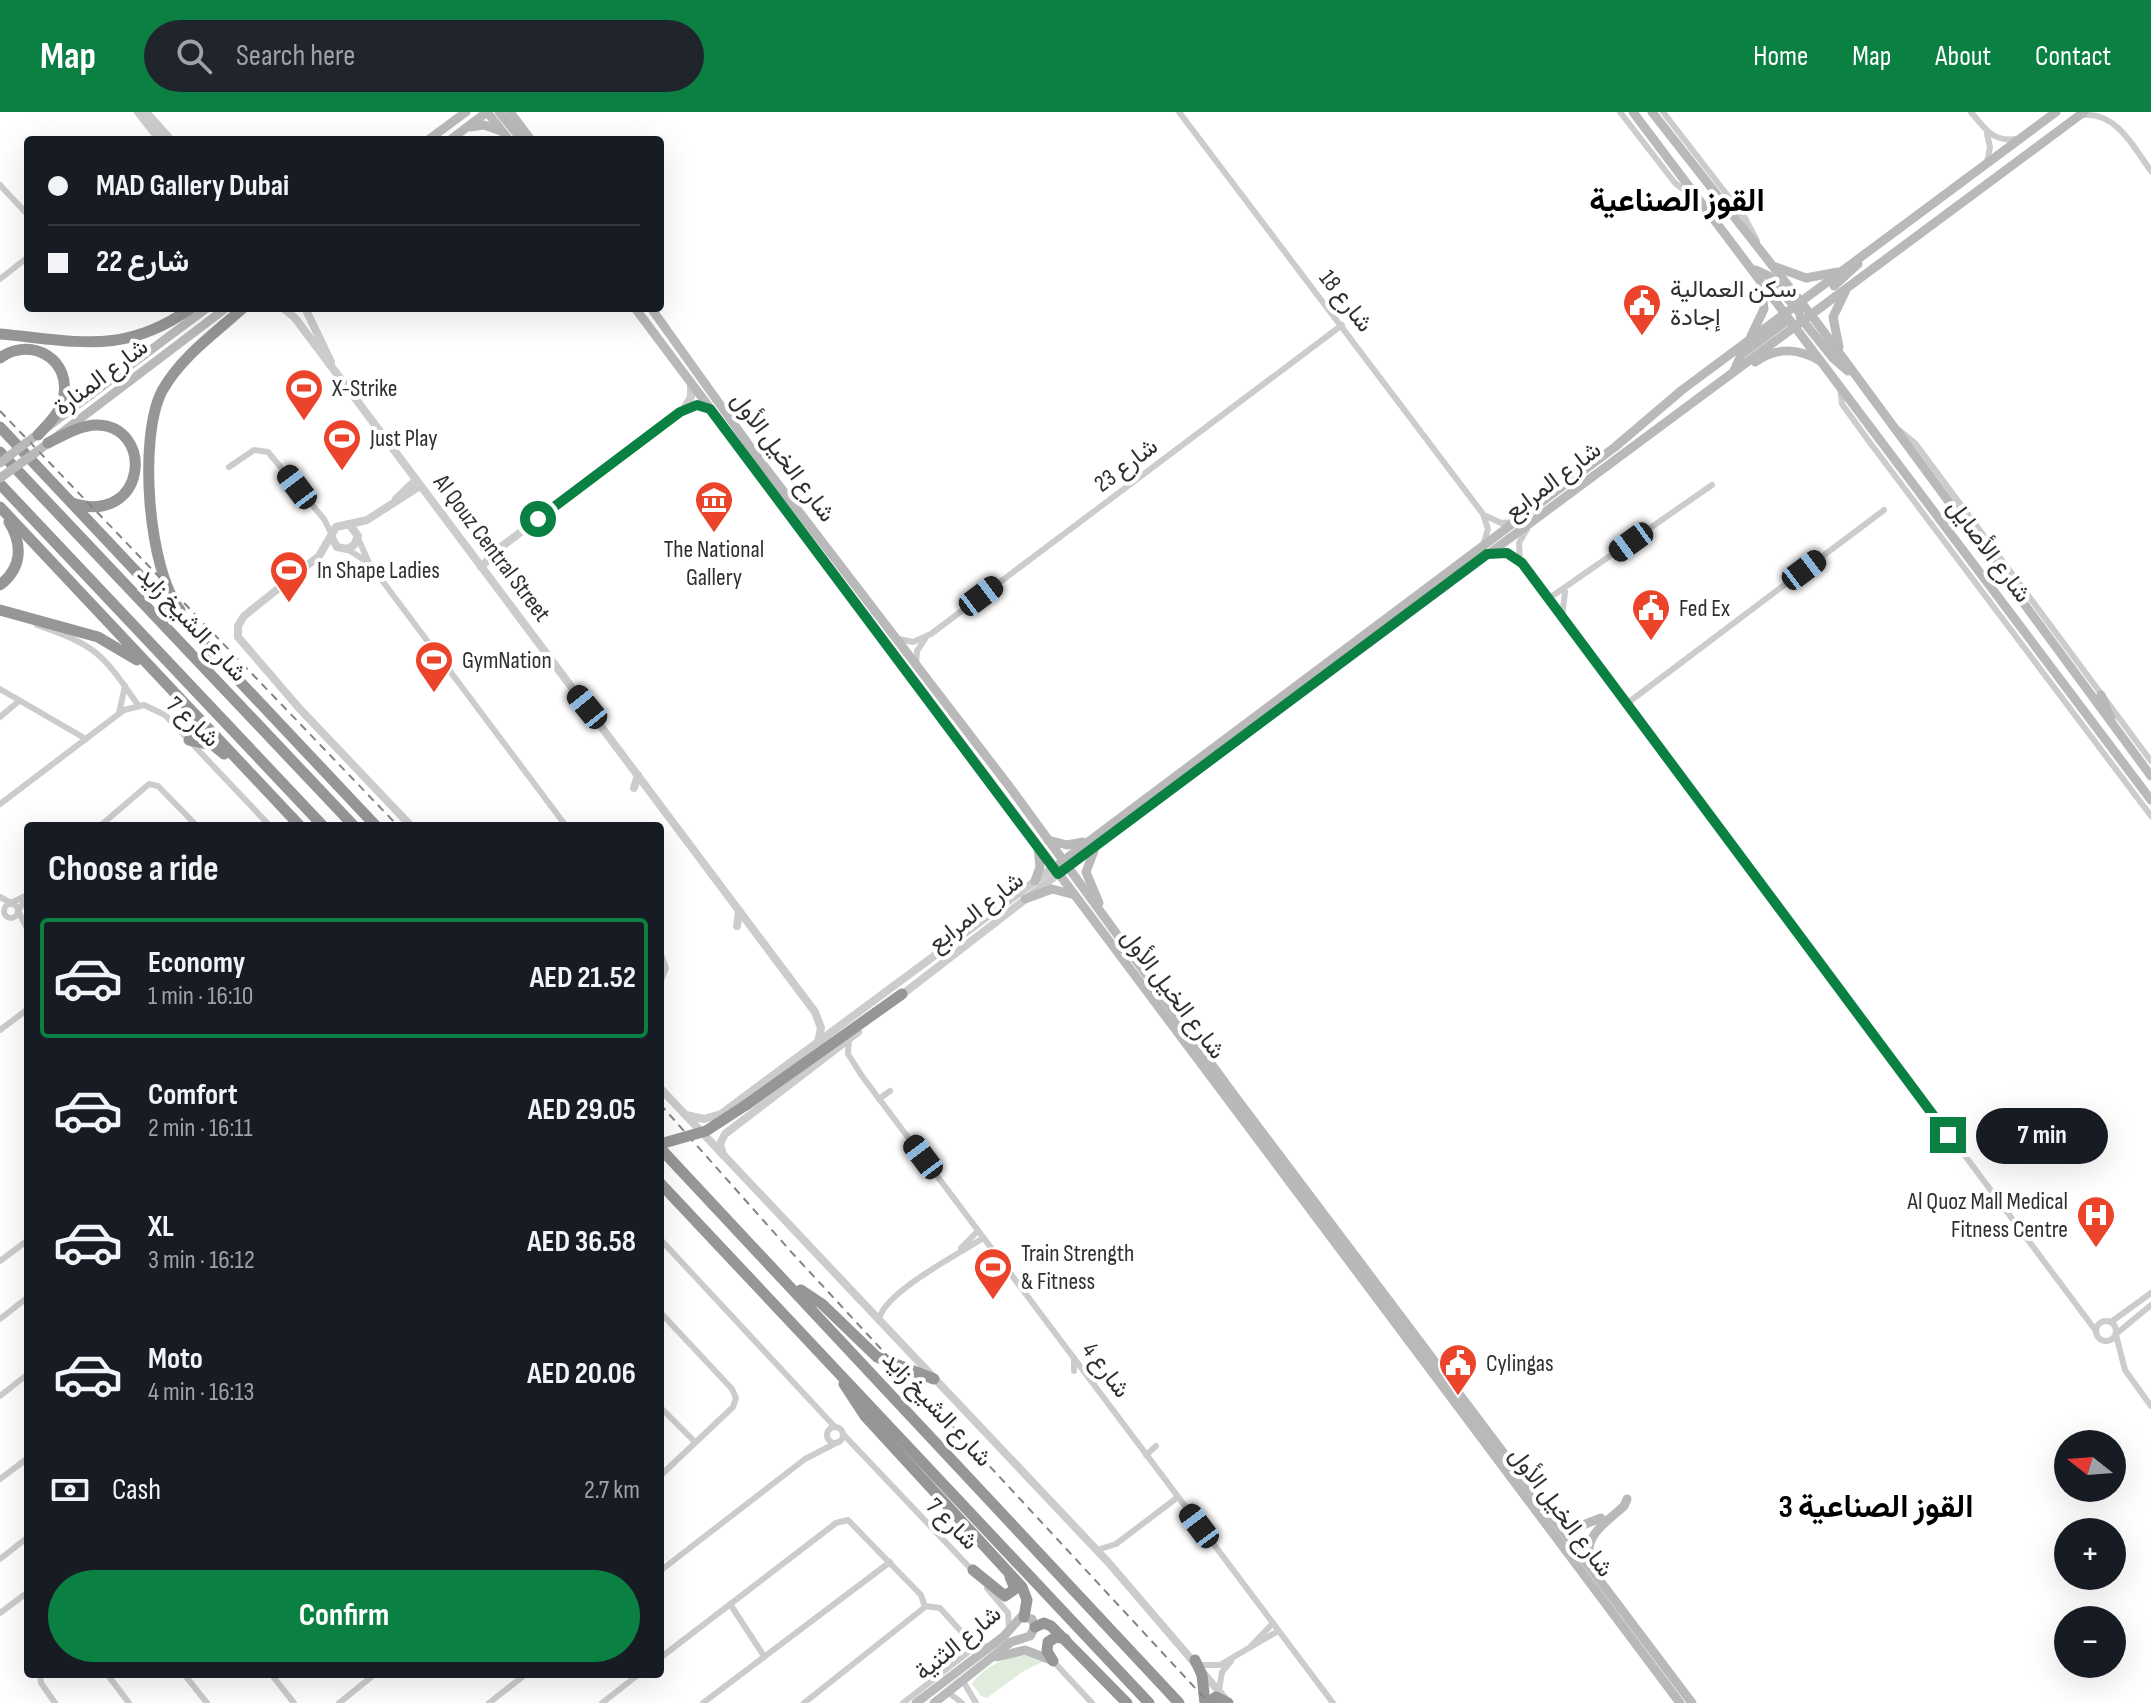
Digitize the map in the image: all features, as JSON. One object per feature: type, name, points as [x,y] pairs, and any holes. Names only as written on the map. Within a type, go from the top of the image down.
[{"type":"highway","points":[[0,334],[120,342],[158,330],[185,312]]},
{"type":"highway","points":[[223,663],[175,604],[161,578],[155,551],[149,446],[154,411],[170,379],[235,312]]},
{"type":"highway","points":[[0,358],[12,351],[34,349],[53,359],[59,368],[64,384],[63,400],[43,439]]},
{"type":"highway","points":[[43,439],[99,425],[118,432],[134,454],[133,480],[122,497],[97,507],[71,503]]},
{"type":"highway","points":[[0,427],[372,822]]},
{"type":"highway","name":"شارع الشيخ زايد","points":[[0,452],[350,822]]},
{"type":"highway","name":"شارع الشيخ زايد","points":[[0,481],[319,822]]},
{"type":"highway","points":[[0,507],[15,532],[19,551],[12,573],[0,585]]},
{"type":"highway","points":[[0,507],[296,822]]},
{"type":"highway","points":[[0,610],[108,641],[159,677]]},
{"type":"highway","points":[[189,740],[216,747],[253,776]]},
{"type":"highway","points":[[344,792],[378,822]]},
{"type":"highway","points":[[664,1145],[706,1131],[902,994]]},
{"type":"highway","name":"شارع الشيخ زايد","points":[[664,1150],[1179,1703]]},
{"type":"highway","name":"شارع الشيخ زايد","points":[[664,1187],[1149,1703]]},
{"type":"highway","points":[[793,1287],[816,1299],[877,1357],[934,1379]]},
{"type":"highway","points":[[839,1372],[859,1409],[1024,1591],[1024,1617]]},
{"type":"highway","points":[[973,1570],[1008,1596],[1015,1587],[1005,1570]]},
{"type":"highway","points":[[1035,1627],[1049,1624],[1127,1703]]},
{"type":"highway","points":[[1053,1661],[1047,1651],[1048,1642],[1056,1637],[1065,1639]]},
{"type":"highway","points":[[1197,1662],[1203,1678],[1206,1703],[1216,1697],[1228,1703]]},
{"type":"main road","points":[[433,136],[451,112]]},
{"type":"main road","points":[[433,136],[466,112]]},
{"type":"main road","points":[[456,136],[487,112],[505,136]]},
{"type":"main road","points":[[499,112],[519,136]]},
{"type":"main road","points":[[510,112],[528,136]]},
{"type":"main road","name":"شارع الأصايل","points":[[1633,112],[1757,272],[1854,375],[2151,776]]},
{"type":"main road","name":"شارع الأصايل","points":[[1652,112],[1772,265],[1826,366],[2151,800]]},
{"type":"main road","name":"شارع المرابع","points":[[1056,870],[1484,551],[1540,515],[1734,371],[1845,270],[2056,112]]},
{"type":"main road","name":"شارع المرابع","points":[[1484,551],[1515,522],[1741,345],[1853,282],[2080,115]]},
{"type":"main road","points":[[467,128],[484,125],[501,131]]},
{"type":"main road","points":[[1798,314],[1849,275],[1861,258]]},
{"type":"main road","points":[[1772,265],[1806,278],[1845,270]]},
{"type":"main road","points":[[1741,345],[1763,314],[1757,272]]},
{"type":"main road","points":[[1853,282],[1839,301],[1833,323],[1836,341],[1854,375]]},
{"type":"main road","name":"شارع المنارة","points":[[0,481],[35,453],[43,439],[202,312]]},
{"type":"main road","name":"شارع المنارة","points":[[0,463],[26,443],[43,439],[234,312]]},
{"type":"main road","name":"شارع الخيل الأول","points":[[638,312],[1042,842],[1065,864],[1692,1703]]},
{"type":"main road","name":"شارع الخيل الأول","points":[[654,312],[1042,842],[1073,895],[1680,1703]]},
{"type":"main road","points":[[1734,371],[1783,350],[1808,354],[1826,366]]},
{"type":"main road","points":[[2101,695],[2113,726]]},
{"type":"main road","points":[[1035,881],[1040,867],[1042,842],[1067,845],[1095,841],[1086,872],[1102,914]]},
{"type":"main road","points":[[1025,899],[1052,889],[1073,895]]},
{"type":"main road","points":[[1597,1577],[1588,1555],[1589,1543],[1627,1499]]},
{"type":"main road","points":[[1554,1520],[1575,1528],[1601,1518]]},
{"type":"main road","name":"شارع الثنية","points":[[916,1703],[1024,1617],[1032,1619],[1035,1627],[1030,1636],[1014,1639],[934,1703]]},
{"type":"main road","points":[[990,1660],[1025,1650],[1053,1661]]},
{"type":"street","points":[[138,112],[156,136]]},
{"type":"street","points":[[146,112],[167,136]]},
{"type":"street","name":"شارع 18","points":[[1179,112],[1483,514]]},
{"type":"street","points":[[1620,112],[1675,183],[1701,200]]},
{"type":"street","points":[[1663,112],[1745,218],[1759,248]]},
{"type":"street","points":[[1971,112],[1986,131],[2001,140],[2022,137]]},
{"type":"street","points":[[2112,112],[2119,129],[2151,171]]},
{"type":"street","points":[[2080,115],[2100,115],[2119,129]]},
{"type":"street","points":[[1986,131],[1990,147],[1987,164]]},
{"type":"street","points":[[0,185],[24,211]]},
{"type":"street","points":[[0,279],[24,260]]},
{"type":"street","name":"Al Qouz Central Street","points":[[286,312],[815,1012]]},
{"type":"street","name":"Al Qouz Central Street","points":[[307,312],[338,378]]},
{"type":"street","name":"شارع 23","points":[[916,667],[917,651],[931,634],[1342,325]]},
{"type":"street","points":[[478,564],[680,412],[689,402],[691,383]]},
{"type":"street","points":[[1840,385],[1842,404],[1862,433],[2151,816]]},
{"type":"street","points":[[680,412],[697,405],[710,409]]},
{"type":"street","points":[[1892,428],[1915,443],[2151,761]]},
{"type":"street","points":[[229,467],[254,450],[268,452],[321,515],[332,536],[345,549],[369,563]]},
{"type":"street","points":[[407,822],[242,644],[238,626],[244,616],[319,556],[332,536],[346,524],[371,517],[418,483]]},
{"type":"street","points":[[1549,601],[1712,485]]},
{"type":"street","points":[[1625,705],[1884,510]]},
{"type":"street","points":[[1483,514],[1501,523],[1515,522]]},
{"type":"street","points":[[1483,514],[1488,529],[1484,551],[1507,553],[1522,563],[2059,1284],[2085,1312],[2101,1340],[2119,1358],[2151,1406]]},
{"type":"street","points":[[321,515],[346,524],[358,537],[369,563],[563,822]]},
{"type":"street","points":[[1522,563],[1520,540],[1540,515]]},
{"type":"street","points":[[319,556],[345,549],[358,537],[371,517]]},
{"type":"street","points":[[1538,586],[1564,591]]},
{"type":"street","points":[[1563,621],[1564,591]]},
{"type":"street","points":[[0,610],[88,645],[109,663],[138,705]]},
{"type":"street","points":[[893,637],[913,642],[931,634]]},
{"type":"street","points":[[118,716],[125,686]]},
{"type":"street","points":[[0,689],[86,739]]},
{"type":"street","points":[[565,697],[574,692]]},
{"type":"street","points":[[2,715],[17,699]]},
{"type":"street","name":"شارع 7","points":[[0,804],[118,716],[138,705],[161,711],[266,822]]},
{"type":"street","points":[[65,728],[79,744]]},
{"type":"street","points":[[634,788],[638,775]]},
{"type":"street","points":[[108,822],[141,788],[149,784],[158,786],[193,822]]},
{"type":"street","name":"شارع المرابع","points":[[721,1114],[1035,881],[1056,870]]},
{"type":"street","name":"شارع المرابع","points":[[728,1132],[1025,899],[1056,870]]},
{"type":"street","points":[[24,896],[1,907],[24,927]]},
{"type":"street","points":[[0,922],[11,918],[24,901]]},
{"type":"street","points":[[11,903],[24,923]]},
{"type":"street","points":[[737,926],[739,910]]},
{"type":"street","points":[[0,1030],[24,1012]]},
{"type":"street","points":[[815,1012],[829,1023],[846,1021]]},
{"type":"street","points":[[815,1012],[821,1028],[818,1042]]},
{"type":"street","points":[[829,1055],[850,1060],[849,1038]]},
{"type":"street","name":"شارع 4","points":[[850,1060],[1333,1703]]},
{"type":"street","points":[[879,1099],[890,1091]]},
{"type":"street","points":[[664,1092],[1097,1550],[1197,1662],[1228,1703]]},
{"type":"street","points":[[685,1115],[704,1119],[721,1114]]},
{"type":"street","points":[[721,1114],[718,1125],[728,1132],[721,1141],[723,1156]]},
{"type":"street","points":[[879,1321],[885,1305],[980,1234]]},
{"type":"street","points":[[0,1261],[24,1243]]},
{"type":"street","points":[[664,1243],[820,1415],[835,1427],[820,1448],[664,1568]]},
{"type":"street","points":[[2096,1331],[2151,1293]]},
{"type":"street","points":[[0,1319],[24,1300]]},
{"type":"street","points":[[865,1306],[885,1305]]},
{"type":"street","points":[[2101,1340],[2110,1341],[2151,1305]]},
{"type":"street","points":[[2085,1312],[2108,1321],[2116,1335],[2119,1358]]},
{"type":"street","points":[[664,1316],[732,1389],[736,1398],[733,1407],[664,1472]]},
{"type":"street","points":[[1074,1358],[1074,1371]]},
{"type":"street","points":[[0,1396],[24,1377]]},
{"type":"street","points":[[664,1411],[694,1444]]},
{"type":"street","points":[[820,1415],[828,1435]]},
{"type":"street","name":"شارع 7","points":[[835,1427],[973,1570],[1008,1613],[1008,1632]]},
{"type":"street","points":[[820,1448],[837,1443],[843,1434]]},
{"type":"street","name":"شارع 7","points":[[828,1435],[837,1443],[854,1449]]},
{"type":"street","points":[[1146,1455],[1156,1446]]},
{"type":"street","points":[[0,1479],[24,1461]]},
{"type":"street","points":[[1097,1550],[1116,1544],[1178,1497]]},
{"type":"street","points":[[664,1655],[836,1523],[843,1520],[853,1523],[921,1595],[925,1606],[921,1614],[804,1703]]},
{"type":"street","points":[[0,1559],[24,1540]]},
{"type":"street","points":[[1108,1562],[1116,1544]]},
{"type":"street","points":[[703,1703],[889,1560]]},
{"type":"street","points":[[0,1613],[24,1595]]},
{"type":"street","points":[[728,1605],[766,1654]]},
{"type":"street","points":[[925,1606],[940,1608],[975,1647]]},
{"type":"street","points":[[1251,1646],[1273,1623]]},
{"type":"street","points":[[1197,1662],[1217,1666],[1278,1631]]},
{"type":"street","points":[[903,1703],[975,1647],[991,1646]]},
{"type":"street","points":[[1219,1690],[1222,1672],[1233,1659]]},
{"type":"street","points":[[1053,1661],[1092,1703]]},
{"type":"street","points":[[41,1678],[42,1686],[55,1703]]},
{"type":"street","points":[[110,1678],[129,1703]]},
{"type":"street","points":[[187,1678],[207,1703]]},
{"type":"street","points":[[274,1678],[294,1703]]},
{"type":"street","points":[[339,1703],[370,1678]]},
{"type":"street","points":[[489,1703],[521,1678]]},
{"type":"street","points":[[602,1703],[634,1678]]},
{"type":"street","points":[[963,1681],[976,1703]]},
{"type":"street","points":[[948,1692],[962,1703]]},
{"type":"green space","points":[[1023,1653],[1044,1661],[1022,1672],[987,1698],[981,1696],[972,1684],[982,1672]]},
{"type":"railway","points":[[0,411],[394,822]]},
{"type":"railway","points":[[664,1109],[794,1255],[1209,1703]]},
{"type":"place","name":"سكن العمالية إجادة","points":[[1642,337]]},
{"type":"place","name":"X-Strike","points":[[304,422]]},
{"type":"place","name":"Just Play","points":[[342,472]]},
{"type":"place","name":"The National Gallery","points":[[714,534]]},
{"type":"place","name":"In Shape Ladies","points":[[289,604]]},
{"type":"place","name":"Fed Ex","points":[[1651,642]]},
{"type":"place","name":"GymNation","points":[[434,694]]},
{"type":"place","name":"Al Quoz Mall Medical Fitness Centre","points":[[2096,1249]]},
{"type":"place","name":"Train Strength & Fitness","points":[[993,1301]]},
{"type":"place","name":"Cylingas","points":[[1458,1397]]},
{"type":"district","name":"القوز الصناعية","points":[[1677,201]]},
{"type":"district","name":"القوز الصناعية 3","points":[[1876,1507]]},
{"type":"route","points":[[538,519],[680,412],[697,405],[710,409],[1058,874],[1487,554],[1499,552],[1510,555],[1522,563],[1948,1135]]}]
